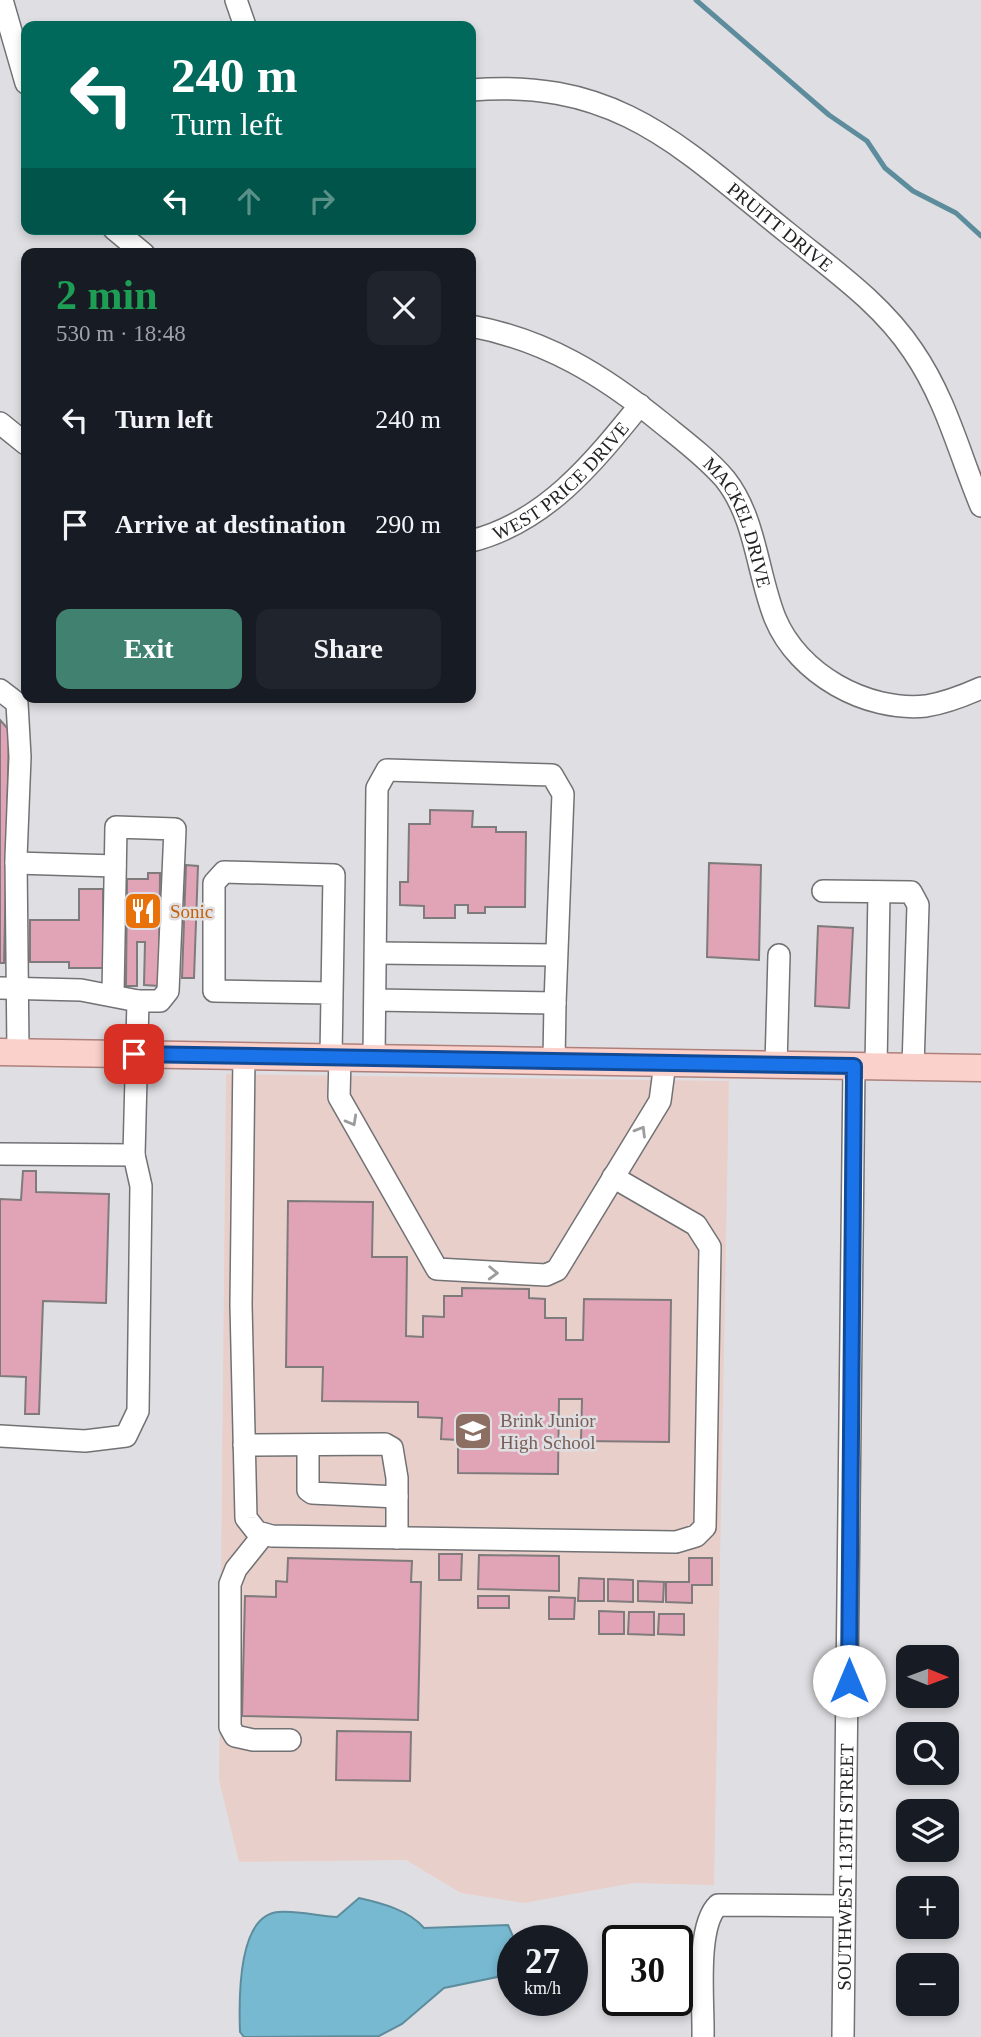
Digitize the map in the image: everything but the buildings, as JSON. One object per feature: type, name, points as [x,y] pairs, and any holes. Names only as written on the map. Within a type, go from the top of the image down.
[{"type":"main road","points":[[9,1052],[981,1068]]},
{"type":"street","points":[[2,0],[21,66]]},
{"type":"street","points":[[236,0],[244,21]]},
{"type":"street","name":"PRUITT DRIVE","points":[[476,90],[532,89],[572,95],[652,127],[860,292],[904,339],[929,376],[951,421],[981,506]]},
{"type":"street","points":[[121,235],[137,248]]},
{"type":"street","name":"MACKEL DRIVE","points":[[476,327],[527,339],[561,353],[604,377],[705,459],[734,492],[748,524],[779,626],[793,648],[825,678],[863,697],[908,706],[944,702],[981,688]]},
{"type":"street","name":"WEST PRICE DRIVE","points":[[476,540],[497,535],[531,516],[560,495],[640,405]]},
{"type":"street","points":[[0,423],[21,440]]},
{"type":"street","points":[[0,690],[17,703],[20,757],[8,988],[9,1052]]},
{"type":"street","points":[[374,1057],[377,788],[387,770],[552,775],[563,794],[554,1061]]},
{"type":"street","points":[[8,988],[113,993],[138,1000],[160,1001],[168,991],[175,829],[116,827],[113,993]]},
{"type":"street","points":[[16,863],[115,866]]},
{"type":"street","points":[[332,993],[214,991],[214,883],[223,872],[334,875],[332,993],[339,1097],[437,1269],[547,1275],[557,1270],[660,1101],[665,1063]]},
{"type":"street","points":[[822,891],[911,892],[918,905],[914,1067]]},
{"type":"street","name":"SOUTHWEST 113TH STREET","points":[[843,2037],[865,1066],[879,892]]},
{"type":"street","points":[[376,953],[556,955]]},
{"type":"street","points":[[776,1065],[779,955]]},
{"type":"street","points":[[0,1436],[85,1441],[126,1436],[138,1411],[141,1186],[134,1155],[134,1054],[138,1000]]},
{"type":"street","points":[[375,1000],[555,1003]]},
{"type":"street","points":[[244,1055],[241,1305],[244,1445],[246,1518],[257,1532],[397,1538],[676,1542],[696,1536],[705,1527],[710,1247],[696,1225],[613,1177]]},
{"type":"street","points":[[0,1154],[134,1155]]},
{"type":"street","points":[[244,1445],[384,1444],[392,1448],[396,1458],[397,1538]]},
{"type":"street","points":[[308,1445],[308,1490],[312,1493],[397,1497]]},
{"type":"street","points":[[264,1534],[236,1569],[230,1584],[230,1727],[235,1736],[253,1740],[290,1740]]},
{"type":"street","points":[[703,2037],[704,1941],[709,1913],[718,1905],[845,1906]]},
{"type":"shaded area","name":"Brink Junior High School","points":[[226,1074],[729,1081],[714,1885],[633,1883],[524,1903],[461,1893],[406,1860],[239,1862],[219,1780]]},
{"type":"water","points":[[359,1898],[403,1912],[424,1928],[497,1925],[497,1977],[444,1988],[402,2024],[379,2036],[244,2037],[240,2032],[241,1983],[247,1944],[254,1928],[264,1917],[278,1912],[337,1917]]},
{"type":"waterway","points":[[696,0],[829,115],[867,141],[885,168],[913,191],[956,213],[981,236]]},
{"type":"place","name":"Sonic","points":[[143,911]]},
{"type":"place","name":"Brink Junior High School","points":[[473,1431]]},
{"type":"route","points":[[134,1054],[854,1066],[849,1681]]}]
